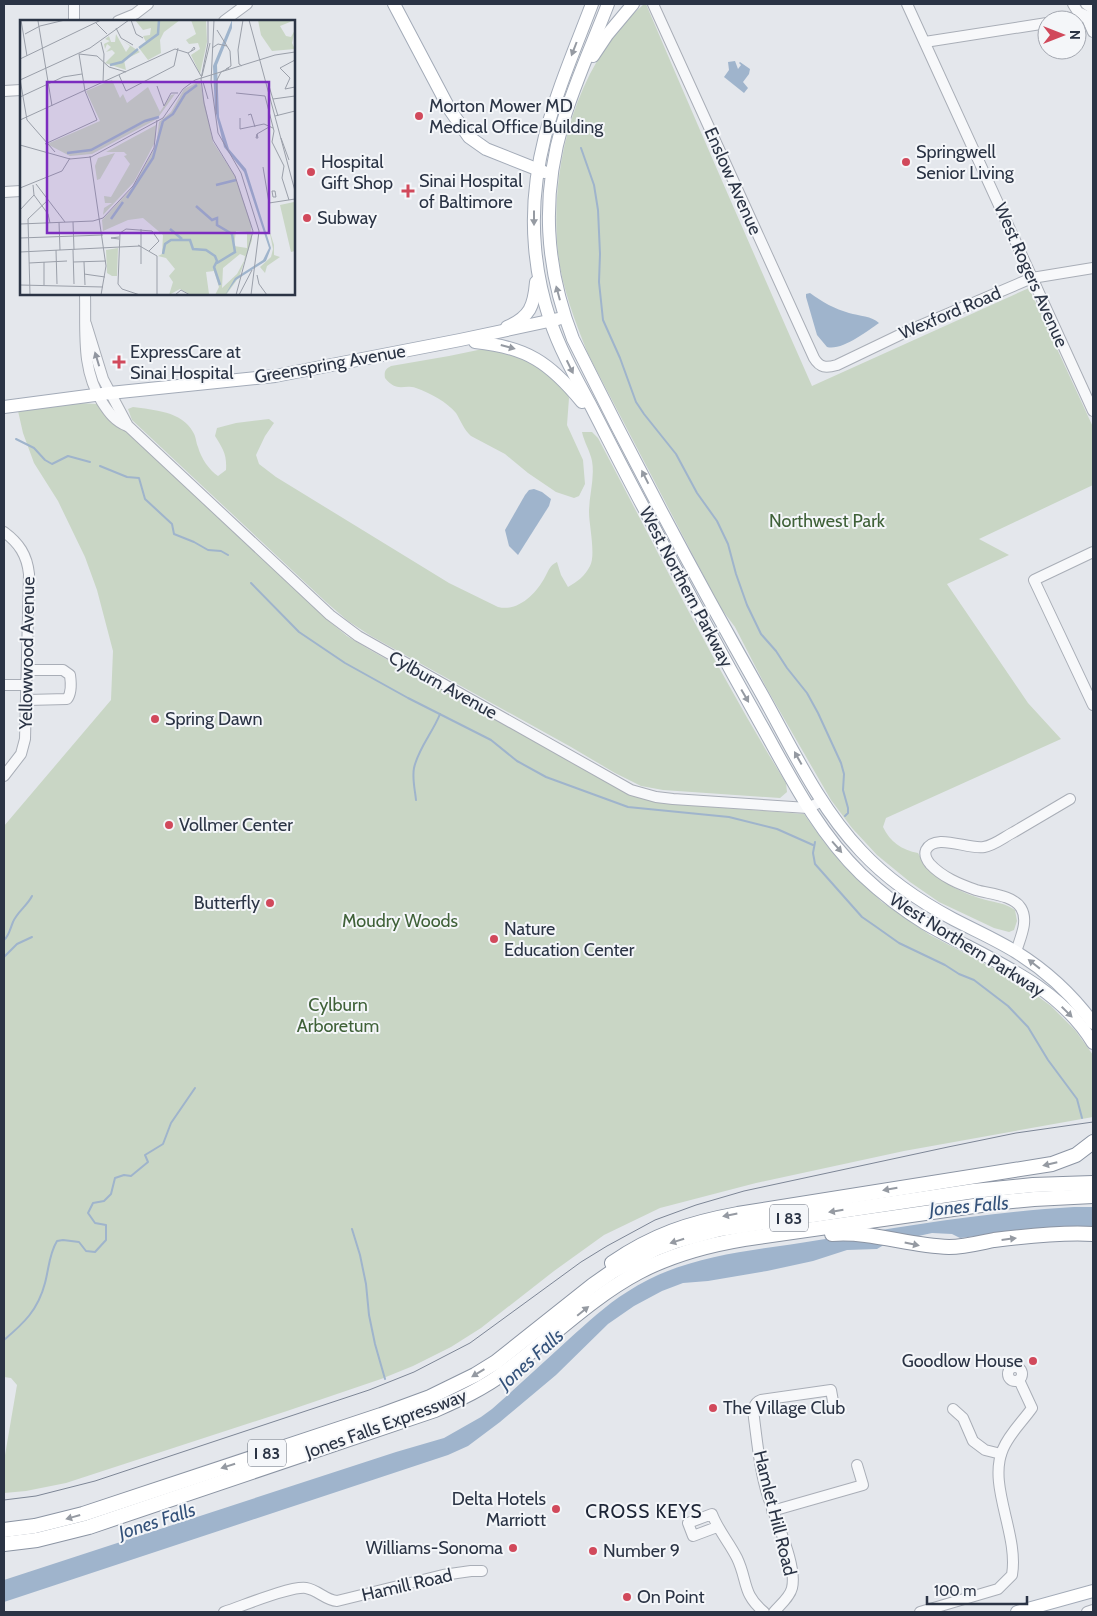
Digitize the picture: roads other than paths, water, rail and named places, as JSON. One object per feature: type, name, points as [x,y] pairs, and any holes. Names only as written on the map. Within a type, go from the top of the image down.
[{"type":"highway","points":[[518,1345],[587,1281],[645,1242],[672,1230],[738,1214],[1052,1164],[1076,1155],[1093,1142]]},
{"type":"highway","points":[[1033,1185],[1093,1176]]},
{"type":"highway","name":"Jones Falls Expressway","points":[[4,1530],[35,1526],[84,1514],[430,1397],[475,1375],[518,1345],[613,1271],[676,1241],[720,1229],[974,1191],[1033,1185],[1093,1183]]},
{"type":"highway","name":"Jones Falls Expressway","points":[[4,1544],[37,1540],[89,1527],[435,1410],[481,1388],[600,1297],[639,1272],[682,1255],[744,1239],[993,1203],[1093,1196]]},
{"type":"highway","points":[[744,1239],[847,1233],[872,1235],[922,1246],[961,1246],[1020,1237],[1072,1233],[1093,1234]]},
{"type":"main road","points":[[394,4],[450,110],[469,137],[486,149],[537,170],[552,174]]},
{"type":"main road","name":"West Northern Parkway","points":[[592,4],[549,118],[537,170],[533,222],[538,272],[550,322],[573,373],[714,642],[808,808],[833,843],[861,873],[890,899],[924,922],[985,954],[1034,983],[1073,1017],[1093,1043]]},
{"type":"main road","name":"West Northern Parkway","points":[[608,4],[563,122],[549,197],[549,244],[556,285],[565,317],[586,365],[708,598],[822,801],[845,834],[899,886],[1030,961],[1054,982],[1093,1023]]},
{"type":"main road","points":[[577,82],[606,35],[633,4]]},
{"type":"main road","points":[[490,334],[516,323],[529,311],[534,298],[538,272]]},
{"type":"main road","name":"Greenspring Avenue","points":[[4,407],[104,394],[275,376],[550,322],[565,317]]},
{"type":"main road","points":[[460,340],[509,347],[535,358],[560,376],[600,423]]},
{"type":"main road","points":[[1017,1612],[1093,1591]]},
{"type":"street","points":[[74,4],[74,20]]},
{"type":"street","points":[[120,20],[135,14],[148,4]]},
{"type":"street","points":[[225,20],[236,7],[247,4]]},
{"type":"street","name":"Enslow Avenue","points":[[653,4],[814,358]]},
{"type":"street","name":"West Rogers Avenue","points":[[907,4],[1093,410]]},
{"type":"street","points":[[1073,4],[1078,12],[1090,11],[1093,32]]},
{"type":"street","points":[[925,42],[1037,25]]},
{"type":"street","points":[[4,91],[20,90]]},
{"type":"street","points":[[4,192],[20,191]]},
{"type":"street","name":"Wexford Road","points":[[814,358],[821,366],[826,368],[837,365],[912,328],[1032,278],[1093,268]]},
{"type":"street","name":"Cylburn Avenue","points":[[85,295],[86,324],[103,378],[104,394],[128,426],[337,621],[358,636],[631,790],[656,797],[673,799],[808,808]]},
{"type":"street","name":"Yellowwood Avenue","points":[[4,532],[20,546],[28,566],[26,729],[23,746],[15,763],[4,776]]},
{"type":"street","points":[[1093,552],[1034,580],[1093,705]]},
{"type":"street","points":[[27,670],[64,670],[70,674],[70,694],[67,699],[27,700]]},
{"type":"street","points":[[4,685],[27,685]]},
{"type":"street","points":[[1016,952],[1024,927],[1021,908],[1012,900],[975,890],[942,874],[927,861],[926,851],[929,847],[944,841],[978,848],[992,844],[1070,799]]},
{"type":"street","points":[[808,808],[822,801]]},
{"type":"street","points":[[920,1612],[998,1589],[1012,1575],[1013,1553],[998,1476],[1001,1454],[1008,1438],[1032,1408],[1018,1380]]},
{"type":"street","name":"Hamlet Hill Road","points":[[774,1612],[791,1592],[793,1577],[791,1563],[772,1512],[762,1475],[754,1407],[761,1400],[831,1390],[834,1407]]},
{"type":"street","points":[[953,1409],[963,1418],[973,1441],[985,1450],[1001,1454]]},
{"type":"street","points":[[772,1512],[863,1485],[858,1465]]},
{"type":"street","points":[[717,1527],[729,1543],[738,1560],[751,1599],[764,1612]]},
{"type":"street","name":"Hamill Road","points":[[224,1612],[250,1608],[298,1588],[313,1590],[327,1599],[337,1601],[443,1575],[471,1571],[482,1572]]},
{"type":"street","points":[[1087,1612],[1093,1610]]},
{"type":"water","points":[[735,61],[738,69],[741,65],[740,62],[750,69],[743,82],[748,88],[744,93],[724,77],[729,70],[728,62]]},
{"type":"water","points":[[810,293],[834,307],[879,323],[847,343],[840,346],[827,347],[817,335],[806,297],[806,294]]},
{"type":"water","points":[[534,489],[551,499],[549,506],[518,555],[509,546],[505,530],[525,495],[529,490]]},
{"type":"water","name":"Jones Falls","points":[[1093,1207],[1093,1227],[1010,1232],[960,1238],[952,1234],[932,1233],[887,1243],[877,1249],[847,1250],[813,1261],[767,1271],[708,1281],[683,1283],[662,1291],[634,1306],[608,1324],[556,1375],[468,1446],[448,1455],[4,1602],[4,1580],[444,1438],[492,1409],[582,1327],[612,1303],[649,1279],[672,1269],[745,1251],[978,1216]]},
{"type":"waterway","points":[[581,148],[594,185],[598,210],[599,282],[603,320],[620,358],[636,402],[676,454],[697,493],[717,521],[728,544],[747,605],[761,634],[807,693],[818,713],[841,763],[844,774],[843,790],[848,808],[848,813],[845,816]]},
{"type":"waterway","points":[[16,439],[34,448],[45,460],[52,464],[68,456],[90,462]]},
{"type":"waterway","points":[[100,466],[127,477],[139,478],[145,499],[172,524],[174,534],[208,550],[221,551],[228,555]]},
{"type":"waterway","points":[[251,583],[299,632],[345,663],[408,698],[491,740],[517,761],[546,777],[628,807],[729,817],[777,829],[813,845]]},
{"type":"waterway","points":[[416,800],[413,780],[414,768],[419,754],[440,714]]},
{"type":"waterway","points":[[815,842],[813,853],[815,864],[862,917],[899,943],[974,980],[1008,1006],[1028,1027],[1048,1060],[1077,1099],[1082,1118]]},
{"type":"waterway","points":[[4,940],[15,918],[32,896]]},
{"type":"waterway","points":[[4,957],[17,944],[32,937]]},
{"type":"waterway","points":[[4,1340],[24,1322],[38,1301],[45,1283],[52,1251],[57,1241],[79,1242],[86,1251],[95,1252],[106,1240],[106,1225],[95,1223],[88,1213],[93,1203],[104,1201],[111,1194],[115,1178],[124,1175],[131,1176],[148,1162],[145,1155],[163,1144],[171,1123],[195,1088]]},
{"type":"waterway","points":[[352,1229],[366,1284],[369,1315],[375,1344],[385,1379]]},
{"type":"tram line","points":[[4,1500],[36,1496],[95,1481],[369,1390],[414,1372],[470,1343],[581,1262],[607,1246],[655,1220],[696,1205],[744,1191],[948,1147],[1016,1133],[1093,1122]]},
{"type":"place","name":"Morton Mower MD Medical Office Building","points":[[419,116]]},
{"type":"place","name":"Springwell Senior Living","points":[[906,162]]},
{"type":"place","name":"Hospital Gift Shop","points":[[311,172]]},
{"type":"place","name":"Sinai Hospital of Baltimore","points":[[408,191]]},
{"type":"place","name":"Subway","points":[[307,218]]},
{"type":"place","name":"ExpressCare at Sinai Hospital","points":[[119,362]]},
{"type":"place","name":"Spring Dawn","points":[[155,719]]},
{"type":"place","name":"Vollmer Center","points":[[169,825]]},
{"type":"place","name":"Butterfly","points":[[270,903]]},
{"type":"place","name":"Nature Education Center","points":[[494,939]]},
{"type":"place","name":"Goodlow House","points":[[1033,1361]]},
{"type":"place","name":"The Village Club","points":[[713,1408]]},
{"type":"place","name":"Delta Hotels Marriott","points":[[556,1509]]},
{"type":"place","name":"Williams-Sonoma","points":[[513,1548]]},
{"type":"place","name":"Number 9","points":[[593,1551]]},
{"type":"place","name":"On Point","points":[[627,1597]]},
{"type":"district","name":"CROSS KEYS","points":[[644,1511]]},
{"type":"park label","name":"Northwest Park","points":[[827,521]]},
{"type":"park label","name":"Moudry Woods","points":[[400,921]]},
{"type":"park label","name":"Cylburn Arboretum","points":[[338,1015]]}]
